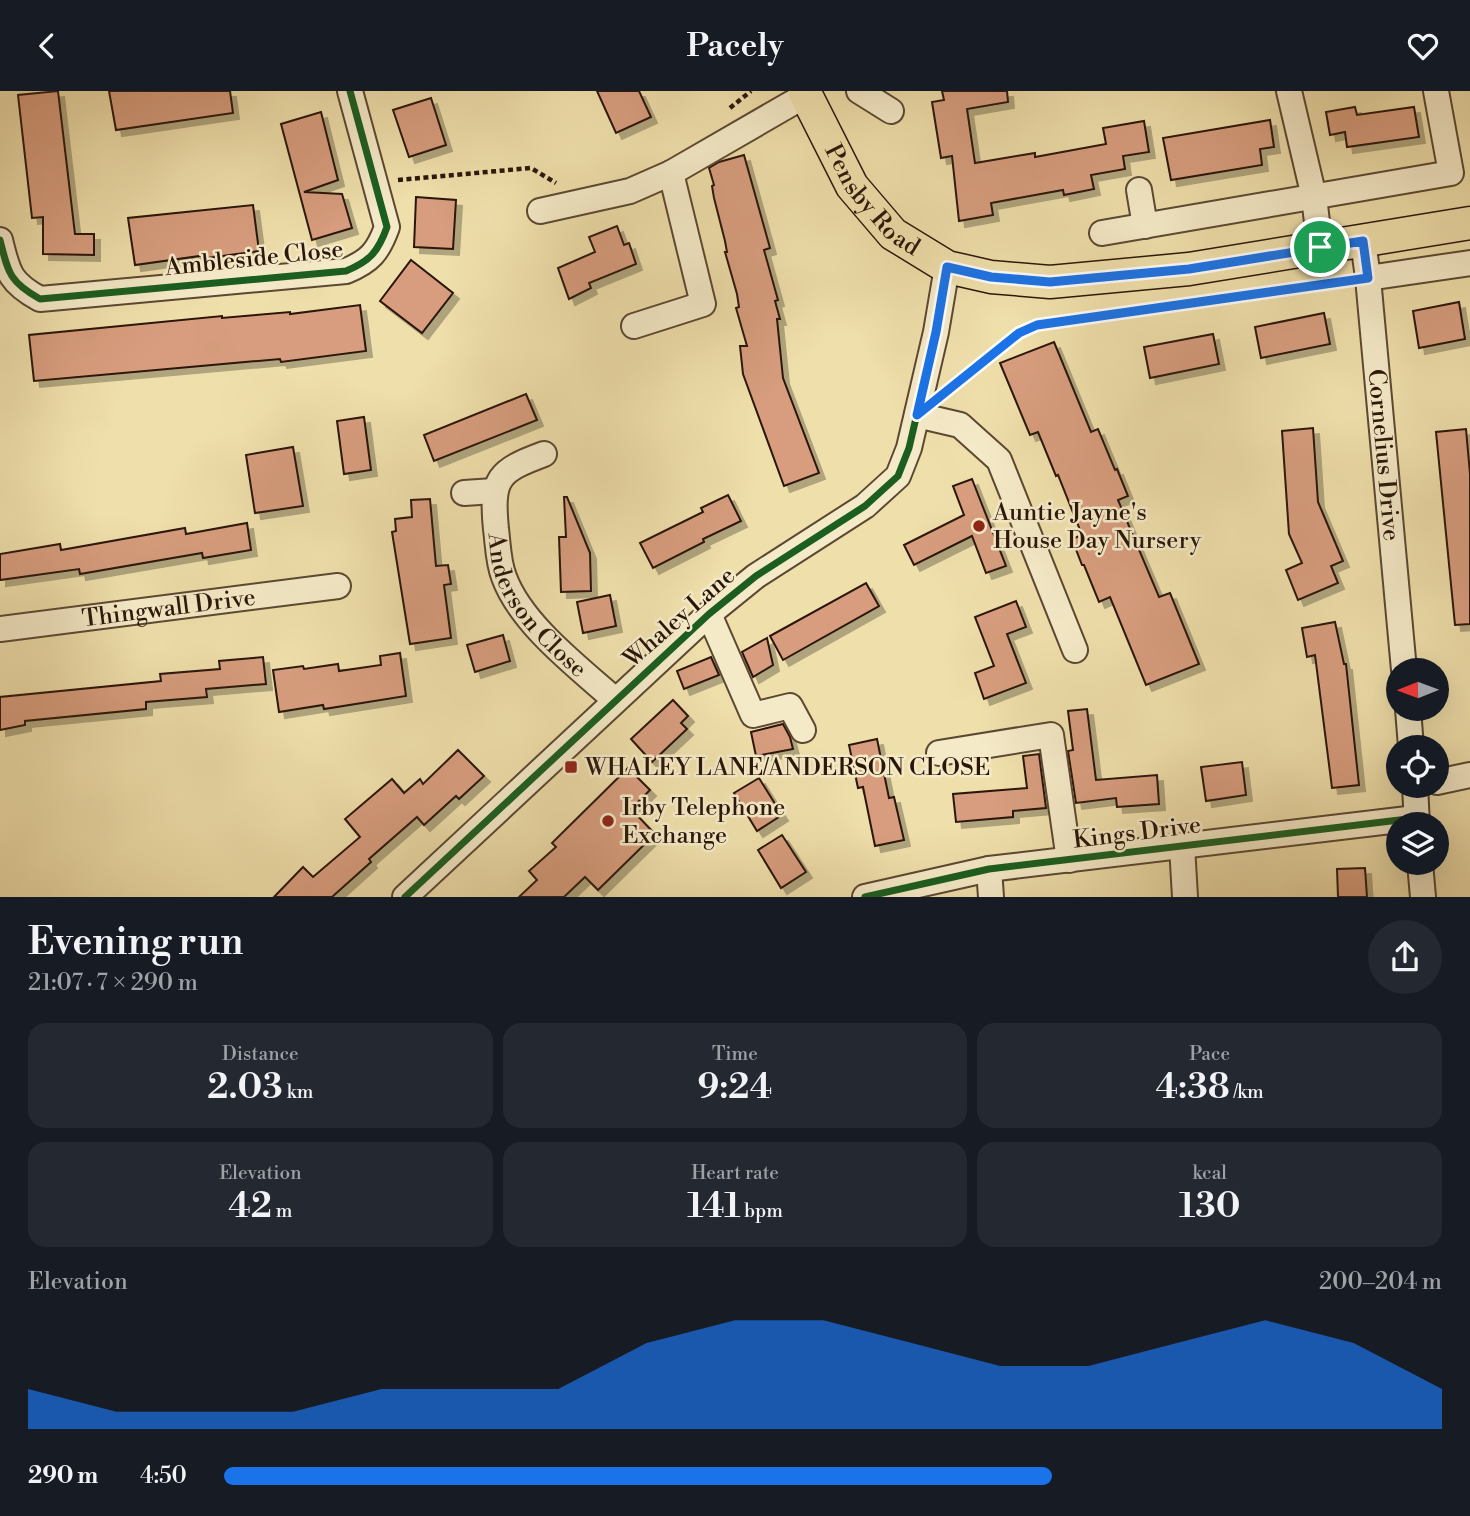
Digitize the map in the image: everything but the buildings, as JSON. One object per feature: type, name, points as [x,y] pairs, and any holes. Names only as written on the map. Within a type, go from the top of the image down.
[{"type":"main road","name":"Pensby Road","points":[[805,93],[852,186],[892,234],[947,267],[991,277],[1050,282],[1189,269],[1470,223]]},
{"type":"street","name":"Ambleside Close","points":[[0,240],[8,272],[23,290],[40,299],[346,271],[366,263],[381,244],[387,227],[350,91]]},
{"type":"street","points":[[859,91],[891,111]]},
{"type":"street","points":[[1289,91],[1314,197],[1320,247]]},
{"type":"street","points":[[1102,233],[1451,173],[1436,91]]},
{"type":"street","points":[[540,211],[630,191],[671,173],[805,93]]},
{"type":"street","points":[[634,325],[703,304],[671,173]]},
{"type":"street","points":[[1139,190],[1145,226]]},
{"type":"street","name":"Cornelius Drive","points":[[1363,241],[1403,658]]},
{"type":"street","points":[[1368,278],[1470,263]]},
{"type":"street","name":"Whaley Lane","points":[[405,897],[709,614],[756,576],[865,506],[898,475],[909,448],[917,415],[936,332],[947,267]]},
{"type":"street","points":[[917,415],[960,425],[999,460],[1074,650]]},
{"type":"street","name":"Anderson Close","points":[[544,454],[517,464],[502,476],[494,491],[498,550],[504,577],[520,604],[546,638],[615,700]]},
{"type":"street","name":"Anderson Close","points":[[464,493],[494,491]]},
{"type":"street","name":"Thingwall Drive","points":[[0,629],[338,586]]},
{"type":"street","points":[[709,614],[753,715],[790,706],[803,730]]},
{"type":"street","points":[[939,753],[1051,735],[1069,860]]},
{"type":"street","points":[[1449,779],[1470,775]]},
{"type":"street","name":"Kings Drive","points":[[865,897],[989,869],[1386,824]]},
{"type":"street","points":[[1182,846],[1185,897]]},
{"type":"street","points":[[989,869],[991,897]]},
{"type":"street","points":[[1421,875],[1423,897]]},
{"type":"path","points":[[720,116],[751,91]]},
{"type":"path","points":[[374,182],[531,168],[558,185]]},
{"type":"path","points":[[917,415],[1019,333],[1037,325],[1368,278]]},
{"type":"cycle path","points":[[0,240],[11,275],[22,287],[40,299],[346,271],[372,255],[387,227],[350,91]]},
{"type":"cycle path","points":[[405,897],[709,614],[756,576],[865,506],[898,476],[909,448],[936,332],[947,267]]},
{"type":"cycle path","points":[[865,897],[989,869],[1386,822]]},
{"type":"place","name":"Auntie Jayne's House Day Nursery","points":[[979,526]]},
{"type":"place","name":"WHALEY LANE/ANDERSON CLOSE","points":[[571,767]]},
{"type":"place","name":"Irby Telephone Exchange","points":[[608,821]]},
{"type":"route","points":[[1363,241],[1368,278],[1037,325],[1019,333],[917,415],[936,332],[947,267],[991,277],[1050,282],[1189,269],[1320,247],[1363,241]]}]
